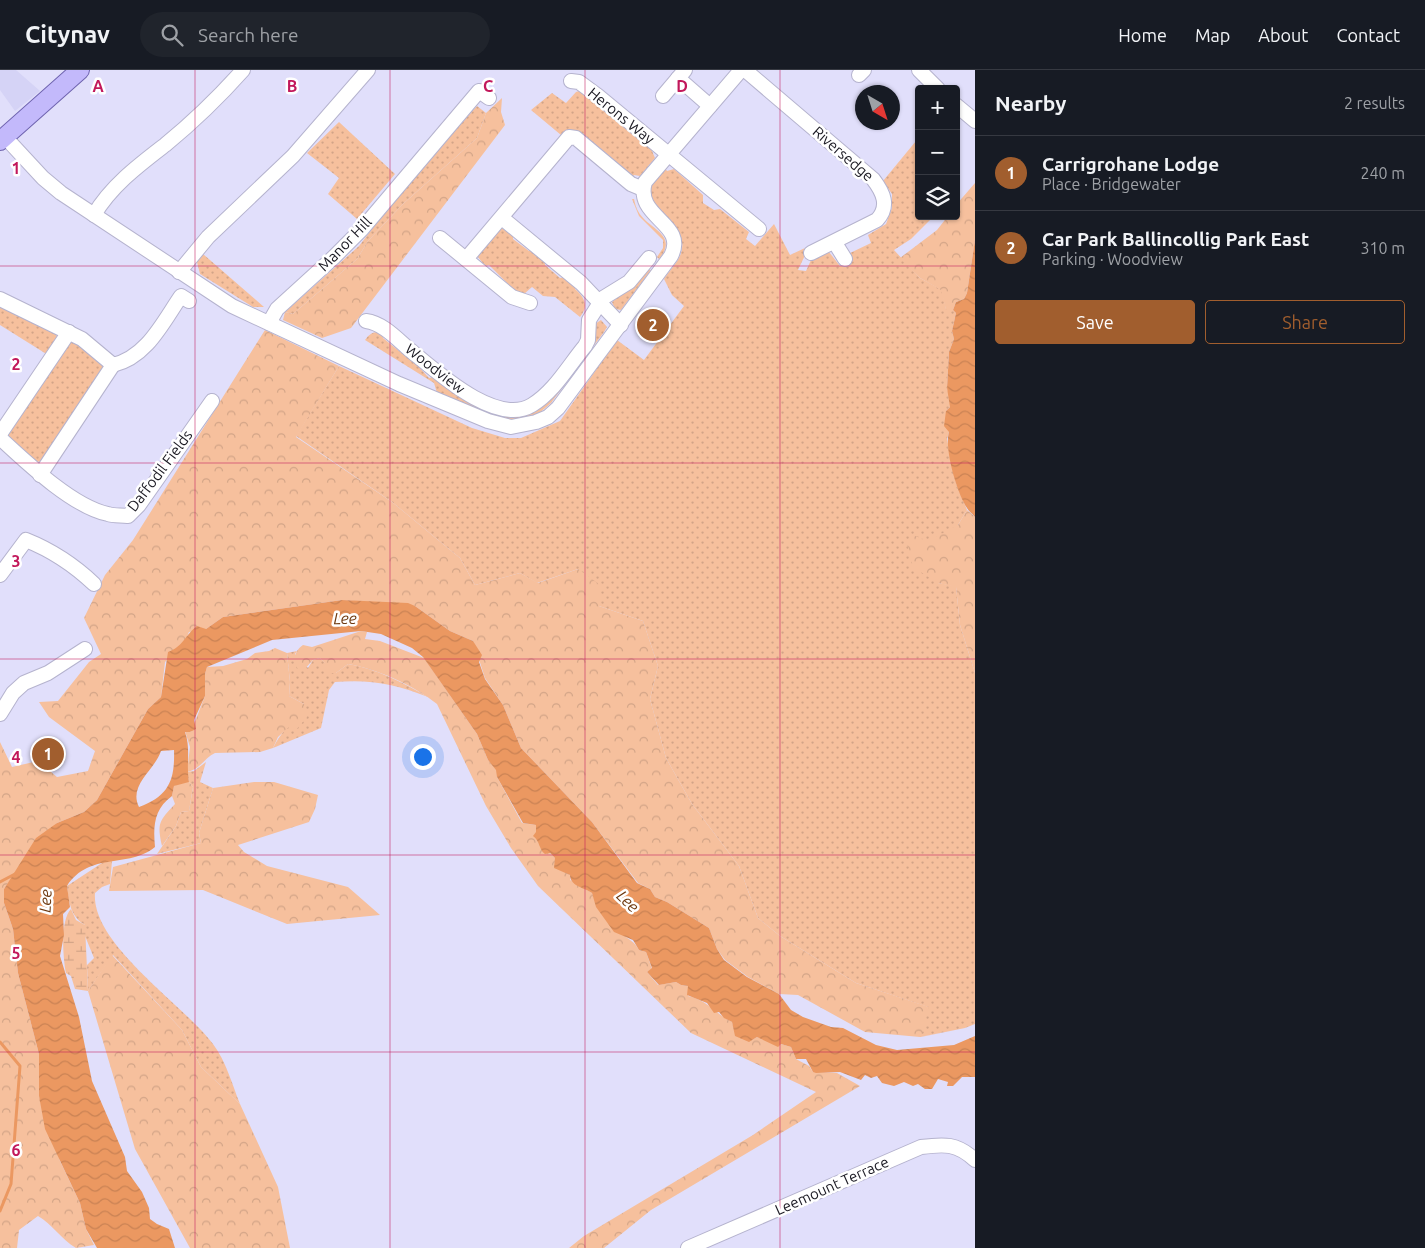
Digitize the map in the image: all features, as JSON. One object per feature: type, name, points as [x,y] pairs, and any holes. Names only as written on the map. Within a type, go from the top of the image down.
[{"type":"main road","points":[[3,139],[80,70]]},
{"type":"street","points":[[94,215],[107,197],[136,167],[192,121],[242,70]]},
{"type":"street","points":[[178,272],[208,237],[293,156],[368,70]]},
{"type":"street","points":[[3,139],[61,193],[232,306],[399,384],[488,421],[511,427],[536,422],[548,417],[558,408],[621,325],[675,248],[675,240],[669,228],[646,205],[643,189],[645,182],[743,70]]},
{"type":"street","name":"Riversedge","points":[[743,70],[873,179],[884,197],[880,216],[874,223],[811,253]]},
{"type":"street","points":[[919,70],[934,85]]},
{"type":"street","points":[[663,96],[682,74],[710,106]]},
{"type":"street","name":"Herons Way","points":[[570,81],[579,82],[589,89],[669,156]]},
{"type":"street","name":"Manor Hill","points":[[269,324],[277,309],[334,258],[362,228],[479,91],[488,98]]},
{"type":"street","points":[[960,107],[973,116]]},
{"type":"street","points":[[466,259],[569,137],[576,138],[631,184],[643,189]]},
{"type":"street","points":[[669,156],[759,230]]},
{"type":"street","points":[[502,218],[581,283],[621,325]]},
{"type":"street","points":[[440,238],[512,297],[530,303]]},
{"type":"street","points":[[835,243],[845,259]]},
{"type":"street","points":[[599,304],[611,291],[629,282],[649,258]]},
{"type":"street","points":[[40,475],[112,365],[127,360],[144,349],[181,296],[189,301]]},
{"type":"street","points":[[0,299],[90,344],[112,365]]},
{"type":"street","name":"Woodview","points":[[366,321],[380,326],[434,371],[467,394],[498,407],[515,410],[530,407],[540,399],[585,346],[588,340],[590,320],[599,304]]},
{"type":"street","points":[[0,436],[69,332]]},
{"type":"street","name":"Daffodil Fields","points":[[0,436],[40,475],[83,504],[107,514],[128,516],[139,505],[212,401]]},
{"type":"street","points":[[0,576],[26,540],[51,551],[80,571],[94,584]]},
{"type":"street","points":[[0,714],[13,693],[24,683],[48,673],[85,650]]},
{"type":"street","name":"Leemount Terrace","points":[[688,1248],[921,1147],[938,1145],[960,1148],[975,1160]]},
{"type":"shaded area","points":[[0,70],[16,70],[40,91],[15,111],[0,90]]},
{"type":"green space","points":[[582,90],[654,149],[652,151],[655,158],[640,176],[634,175],[632,178],[605,152],[601,153],[561,135],[531,110],[552,93],[566,103],[576,92]]},
{"type":"green space","points":[[502,98],[501,112],[505,125],[351,328],[322,338],[283,320],[285,312],[293,314],[357,259],[368,241],[403,204],[477,138],[486,113]]},
{"type":"green space","points":[[477,106],[486,113],[477,138],[403,204],[368,241],[357,259],[293,314],[285,312],[359,246],[403,189]]},
{"type":"green space","points":[[339,122],[395,174],[357,219],[328,194],[339,178],[307,153]]},
{"type":"green space","points":[[915,142],[915,220],[930,220],[911,239],[894,250],[920,278],[942,290],[946,309],[953,310],[956,313],[952,331],[954,339],[949,352],[947,388],[950,407],[946,411],[949,432],[947,439],[956,483],[967,510],[958,525],[938,583],[956,586],[960,625],[975,673],[975,1024],[965,1028],[920,1037],[928,1007],[856,983],[780,936],[758,918],[739,866],[692,804],[666,758],[650,699],[658,666],[643,621],[599,606],[578,569],[537,583],[520,573],[475,585],[460,558],[392,502],[296,436],[339,366],[472,428],[505,438],[521,438],[560,421],[617,340],[644,360],[684,306],[672,295],[664,279],[680,256],[682,242],[679,233],[652,202],[649,194],[651,184],[665,168],[667,171],[674,169],[703,195],[703,203],[714,210],[720,209],[749,232],[746,239],[755,246],[774,224],[790,255],[805,248],[803,252],[807,251],[798,270],[806,271],[811,260],[829,252],[840,266],[851,262],[848,254],[871,243],[868,235],[886,224],[892,208],[892,194],[883,181]]},
{"type":"green space","points":[[975,183],[975,240],[967,293],[964,299],[956,302],[953,310],[946,310],[941,290],[920,278],[900,258],[937,230],[945,220],[960,220],[960,200]]},
{"type":"green space","points":[[632,199],[634,199],[637,210],[642,217],[660,232],[664,238],[666,243],[659,259],[657,257],[663,248],[663,240],[639,216]]},
{"type":"green space","points":[[501,228],[513,233],[513,239],[529,251],[534,250],[545,259],[545,265],[560,278],[566,277],[576,285],[575,289],[585,302],[583,313],[580,317],[555,297],[543,296],[532,287],[524,294],[517,293],[489,265],[485,266],[478,257],[478,252]]},
{"type":"green space","points":[[203,254],[264,307],[253,307],[200,274],[197,262]]},
{"type":"green space","points":[[647,269],[651,270],[621,310],[615,309],[612,302],[617,298],[617,294]]},
{"type":"green space","points":[[0,302],[56,330],[57,340],[48,355],[0,325]]},
{"type":"green space","points":[[601,320],[607,327],[604,332],[551,403],[537,415],[514,421],[498,419],[437,393],[434,383],[365,340],[372,333],[382,333],[383,338],[399,351],[403,350],[429,378],[434,377],[497,413],[549,401],[568,378],[595,324]]},
{"type":"green space","points":[[265,330],[339,366],[296,437],[392,502],[460,558],[475,585],[520,573],[538,583],[578,569],[599,584],[599,606],[643,621],[658,666],[650,699],[666,758],[692,804],[739,866],[758,918],[780,936],[856,983],[929,1007],[921,1037],[865,1032],[798,995],[779,994],[748,977],[725,960],[717,949],[709,928],[667,902],[655,897],[650,889],[638,883],[592,822],[521,748],[503,705],[485,678],[473,641],[450,631],[415,606],[342,600],[223,617],[206,629],[189,632],[185,641],[165,662],[161,697],[148,709],[97,800],[84,812],[57,823],[21,864],[4,889],[4,903],[13,929],[18,973],[39,1054],[39,1096],[60,1161],[80,1203],[86,1229],[94,1245],[76,1248],[38,1216],[19,1230],[17,1248],[0,1248],[0,742],[12,767],[38,761],[57,777],[88,771],[95,751],[49,717],[39,702],[58,701],[89,662],[101,654],[84,618],[105,575],[133,540]]},
{"type":"green space","points":[[70,341],[73,341],[104,364],[104,367],[42,461],[33,463],[8,439],[9,434]]},
{"type":"green space","points":[[967,510],[975,517],[975,673],[960,625],[956,587],[938,583],[913,567],[907,544],[913,535],[928,541],[958,525]]},
{"type":"green space","points":[[361,631],[367,632],[365,639],[380,641],[424,658],[477,734],[488,760],[497,770],[497,777],[522,823],[536,825],[539,844],[555,858],[559,869],[570,875],[570,880],[592,893],[600,911],[607,920],[639,950],[646,952],[652,969],[647,972],[658,985],[676,982],[688,986],[688,996],[706,1004],[732,1022],[734,1029],[752,1040],[757,1037],[791,1047],[796,1059],[809,1066],[813,1072],[837,1073],[860,1086],[651,1210],[604,1248],[569,1248],[584,1236],[753,1135],[816,1092],[691,1033],[538,886],[511,848],[486,806],[437,704],[406,684],[359,666],[348,664],[336,673],[327,673],[325,663],[320,658],[313,660],[303,671],[298,670],[295,656],[297,650],[303,645],[312,647]]},
{"type":"green space","points":[[275,648],[287,653],[290,682],[289,696],[304,704],[307,717],[296,730],[289,727],[278,737],[273,748],[260,752],[215,753],[192,771],[187,772],[190,747],[185,731],[191,732],[205,696],[205,674],[207,667],[223,666],[247,659],[255,653]]},
{"type":"green space","points":[[297,651],[295,654],[308,668],[313,660],[320,658],[336,673],[348,664],[358,666],[389,677],[428,697],[405,689],[371,682],[335,682],[329,690],[321,728],[273,748],[304,704],[289,696],[290,682],[287,653]]},
{"type":"green space","points":[[206,762],[200,782],[213,788],[199,833],[201,843],[157,854],[176,826],[181,812],[189,811],[193,787],[189,782],[187,772],[194,771]]},
{"type":"green space","points":[[181,782],[189,782],[193,787],[189,811],[181,812],[176,826],[162,846],[161,823],[175,804],[172,796],[174,786]]},
{"type":"green space","points":[[254,782],[274,782],[318,795],[315,809],[309,822],[238,845],[244,852],[267,866],[348,887],[380,915],[287,924],[203,890],[109,891],[113,867],[201,843],[199,833],[213,788]]},
{"type":"green space","points":[[105,861],[112,861],[110,884],[102,887],[95,893],[98,912],[108,932],[141,973],[199,1028],[213,1044],[225,1065],[240,1104],[201,1067],[182,1030],[113,955],[88,991],[87,965],[94,958],[85,936],[85,925],[76,917],[71,908],[67,886]]},
{"type":"green space","points":[[71,909],[76,920],[85,925],[88,991],[75,989],[71,976],[66,973],[63,949],[64,930],[65,922]]},
{"type":"green space","points":[[112,955],[182,1030],[201,1067],[240,1104],[278,1187],[290,1248],[190,1248],[135,1149],[88,991]]},
{"type":"water","points":[[975,240],[975,517],[963,501],[956,482],[948,449],[949,432],[944,426],[946,411],[950,407],[947,388],[949,352],[954,339],[952,331],[956,313],[953,310],[956,302],[964,299],[967,293]]},
{"type":"water","name":"Lee","points":[[342,600],[408,603],[450,631],[473,641],[482,655],[479,662],[485,679],[503,705],[521,748],[592,822],[637,883],[650,889],[655,897],[667,902],[709,928],[717,949],[724,960],[747,977],[779,994],[791,1010],[803,1017],[831,1027],[843,1028],[876,1045],[897,1050],[954,1045],[975,1036],[975,1077],[962,1077],[953,1086],[947,1086],[948,1082],[938,1079],[932,1089],[925,1089],[918,1084],[913,1086],[904,1082],[894,1086],[882,1083],[877,1076],[871,1078],[865,1075],[861,1080],[840,1072],[816,1073],[813,1072],[806,1059],[796,1059],[791,1047],[781,1044],[778,1047],[757,1037],[749,1042],[735,1036],[732,1022],[724,1018],[719,1012],[714,1013],[707,1003],[687,995],[688,986],[676,982],[659,985],[647,972],[652,968],[646,952],[639,950],[633,940],[614,932],[596,907],[592,893],[572,882],[570,875],[554,868],[555,858],[550,853],[545,854],[543,852],[533,836],[536,832],[536,825],[523,823],[497,777],[496,770],[488,760],[477,734],[423,657],[412,648],[381,634],[361,631],[272,640],[207,667],[205,674],[205,696],[194,720],[196,729],[185,732],[188,744],[189,782],[174,786],[172,796],[161,806],[155,825],[155,847],[144,854],[87,868],[76,875],[67,886],[70,907],[63,914],[64,935],[60,956],[79,1017],[92,1081],[125,1157],[127,1171],[142,1192],[149,1208],[150,1219],[169,1229],[175,1248],[97,1248],[86,1229],[80,1203],[45,1129],[39,1096],[39,1054],[18,973],[13,929],[4,903],[4,889],[36,838],[57,823],[84,812],[97,800],[148,709],[161,697],[168,652],[181,644],[197,626],[206,629],[223,617]],"holes":[[[174,750],[171,778],[164,792],[149,803],[139,807],[137,792],[161,751]]]},
{"type":"waterway","points":[[0,882],[15,874]]},
{"type":"waterway","points":[[0,1042],[20,1066],[11,1184],[0,1211]]},
{"type":"place","name":"Car Park Ballincollig Park East","points":[[653,325]]},
{"type":"place","name":"Carrigrohane Lodge","points":[[48,754]]}]
